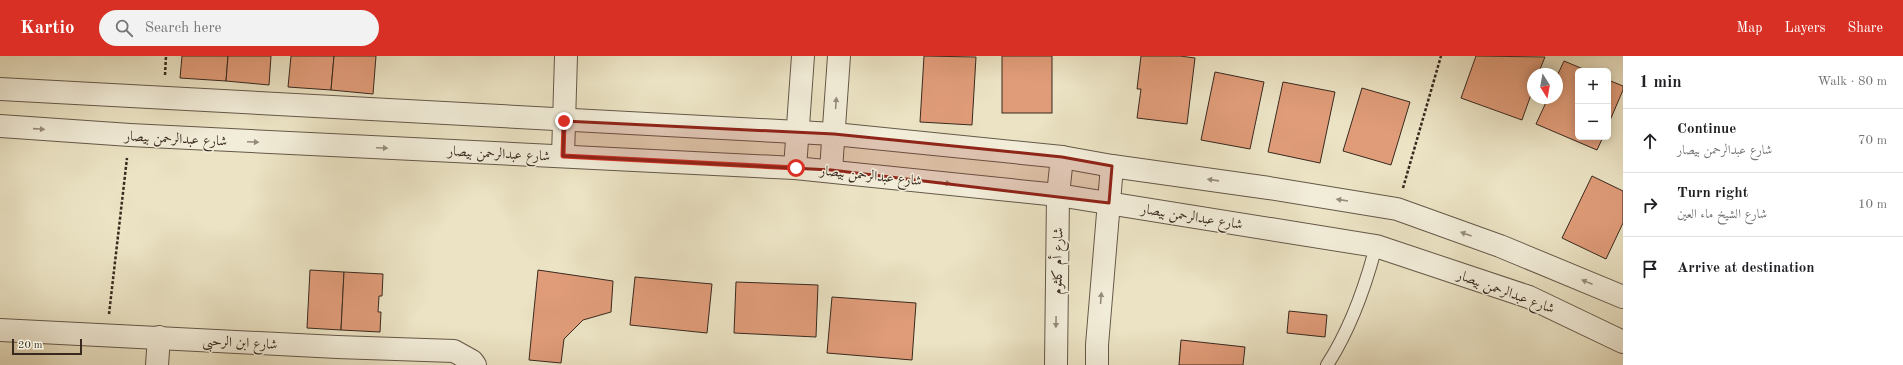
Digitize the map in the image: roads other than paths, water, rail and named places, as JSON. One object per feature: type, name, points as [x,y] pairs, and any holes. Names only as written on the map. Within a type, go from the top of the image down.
[{"type":"street","points":[[563,156],[566,56]]},
{"type":"street","points":[[796,168],[803,56]]},
{"type":"street","points":[[831,170],[839,56]]},
{"type":"street","points":[[0,89],[564,121],[834,134],[1062,157],[1112,166],[1269,188],[1397,209],[1500,246],[1623,297]]},
{"type":"street","name":"شارع عبدالرحمن بيصار","points":[[0,126],[130,135],[831,170],[1058,195],[1376,246],[1529,297],[1623,342]]},
{"type":"street","name":"شارع أم كلثوم","points":[[1056,356],[1058,195],[1062,157]]},
{"type":"street","points":[[1097,365],[1097,345],[1112,166]]},
{"type":"street","name":"شارع ابن الرحبى","points":[[0,330],[337,347],[454,351],[472,361],[475,365]]},
{"type":"street","points":[[157,365],[158,337]]},
{"type":"street","points":[[1040,365],[1056,356]]},
{"type":"lane","points":[[1327,365],[1352,320],[1366,283],[1376,246]]}]
